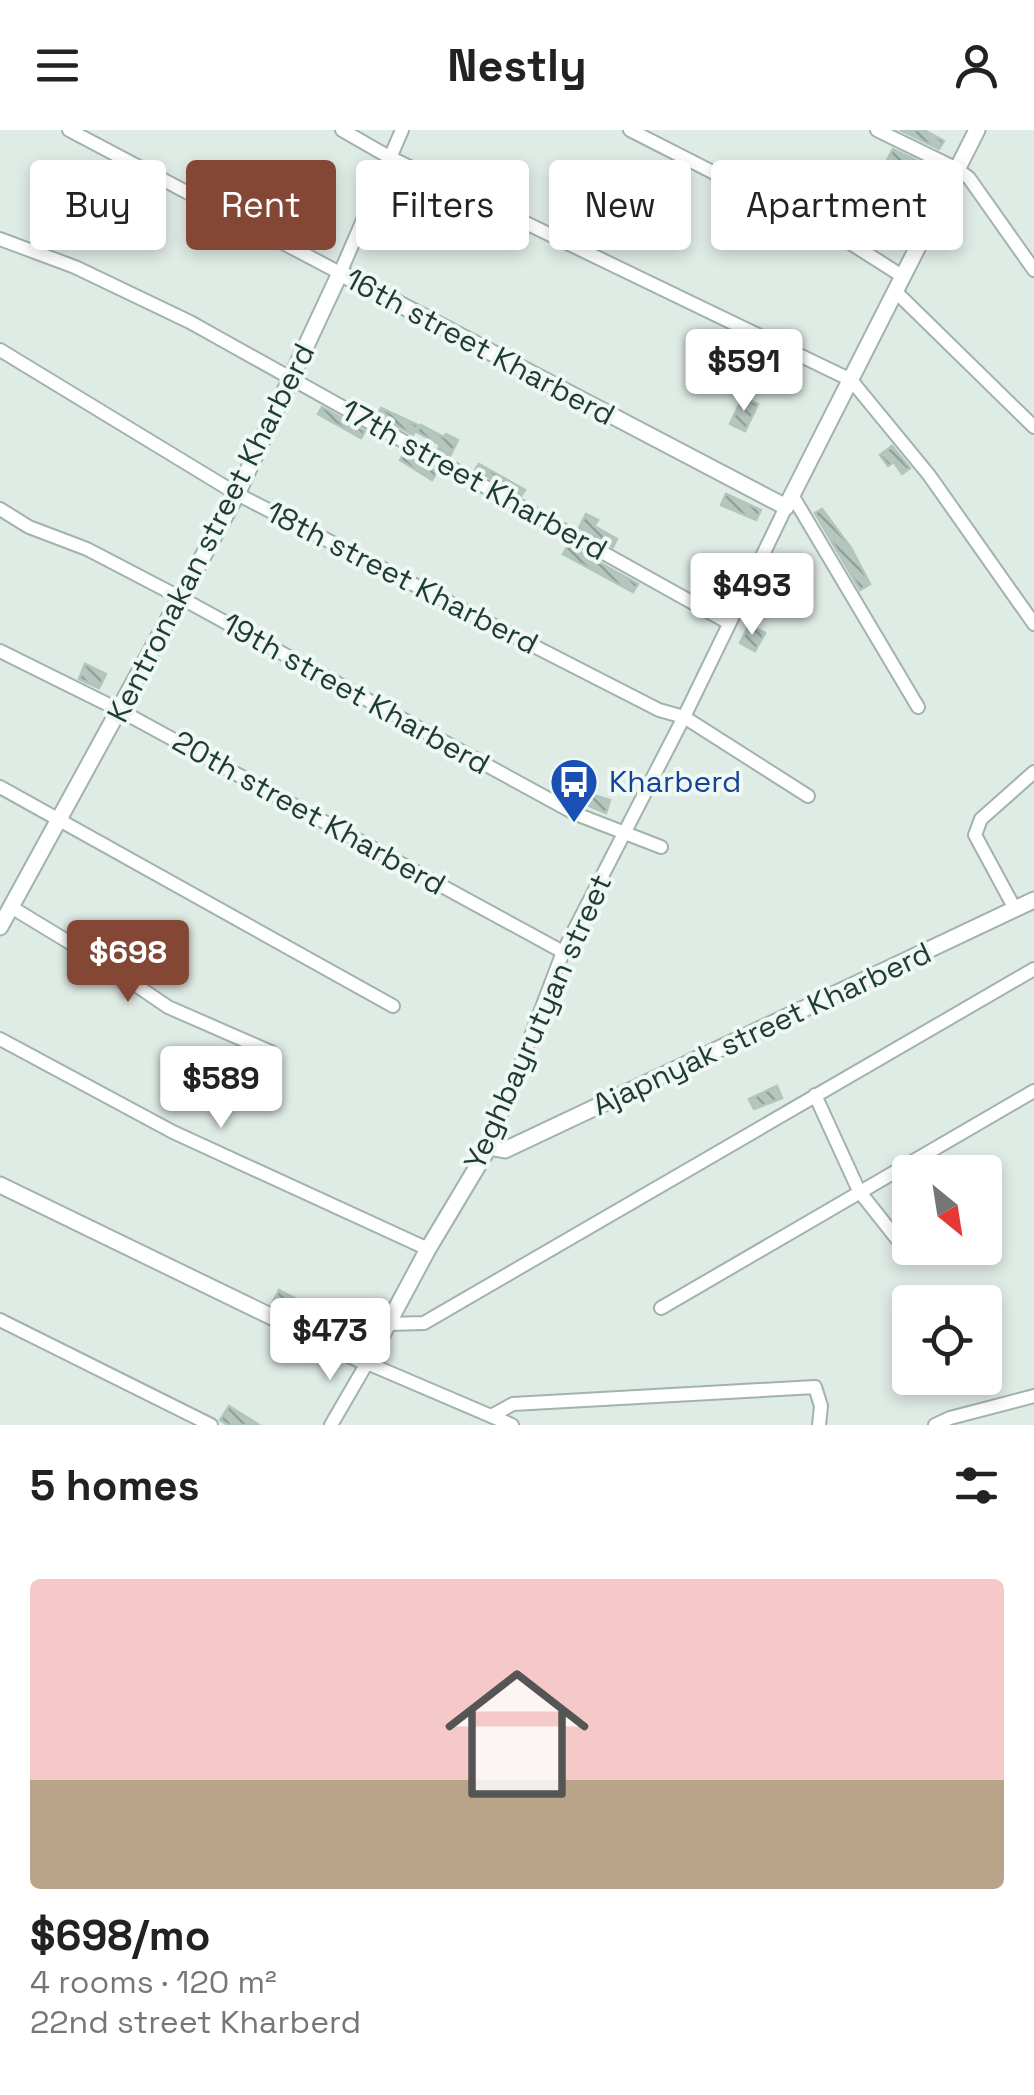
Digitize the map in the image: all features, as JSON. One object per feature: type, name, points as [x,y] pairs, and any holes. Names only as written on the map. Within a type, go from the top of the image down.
[{"type":"street","name":"16th street Kharberd","points":[[69,130],[789,501]]},
{"type":"street","points":[[342,130],[389,157],[851,380],[929,475],[1034,624]]},
{"type":"street","name":"Kentronakan street Kharberd","points":[[0,926],[237,494],[402,130]]},
{"type":"street","points":[[630,130],[844,240],[899,283],[1034,427]]},
{"type":"street","points":[[876,130],[938,160]]},
{"type":"street","name":"Yeghbayrutyan street","points":[[961,160],[976,130]]},
{"type":"street","points":[[963,174],[1034,270]]},
{"type":"street","name":"17th street Kharberd","points":[[0,238],[190,322],[729,624]]},
{"type":"street","name":"Yeghbayrutyan street","points":[[330,1425],[489,1148],[563,952],[916,250]]},
{"type":"street","name":"18th street Kharberd","points":[[0,350],[237,494],[659,710],[684,717],[808,796]]},
{"type":"street","points":[[789,501],[918,707]]},
{"type":"street","name":"19th street Kharberd","points":[[0,509],[181,598],[576,814],[661,847]]},
{"type":"street","name":"20th street Kharberd","points":[[0,651],[121,711],[563,952]]},
{"type":"street","points":[[1015,909],[975,835],[981,819],[1034,772]]},
{"type":"street","points":[[0,787],[393,1006]]},
{"type":"street","name":"Ajapnyak street Kharberd","points":[[489,1148],[505,1150],[1034,900]]},
{"type":"street","points":[[11,907],[168,1008],[271,1052]]},
{"type":"street","points":[[389,1324],[424,1323],[1034,969]]},
{"type":"street","points":[[0,1039],[173,1132],[428,1250]]},
{"type":"street","points":[[661,1308],[1034,1091]]},
{"type":"street","points":[[816,1095],[860,1191],[892,1233]]},
{"type":"street","points":[[0,1185],[367,1363],[512,1425]]},
{"type":"street","points":[[0,1320],[211,1425]]},
{"type":"street","points":[[491,1416],[513,1404],[815,1387],[821,1406],[820,1425]]},
{"type":"street","points":[[935,1425],[1034,1396]]},
{"type":"building","points":[[900,130],[924,130],[944,141],[939,149]]},
{"type":"building","points":[[893,149],[916,160],[887,160]]},
{"type":"building","points":[[743,397],[758,404],[745,431],[730,424]]},
{"type":"building","points":[[322,407],[365,431],[361,438],[318,414]]},
{"type":"building","points":[[381,408],[418,425],[413,435],[377,415]]},
{"type":"building","points":[[421,425],[458,440],[450,456],[438,449],[440,445],[417,432]]},
{"type":"building","points":[[892,446],[910,468],[902,474],[894,462],[888,466],[880,455]]},
{"type":"building","points":[[404,453],[437,472],[432,480],[400,460]]},
{"type":"building","points":[[479,464],[525,490],[521,496],[475,470]]},
{"type":"building","points":[[726,494],[761,510],[756,520],[721,505]]},
{"type":"building","points":[[822,509],[851,548],[870,584],[860,590],[815,513]]},
{"type":"building","points":[[586,514],[598,520],[594,526],[617,539],[613,547],[579,528]]},
{"type":"building","points":[[568,545],[638,584],[633,592],[563,554]]},
{"type":"building","points":[[749,625],[765,633],[755,651],[740,643]]},
{"type":"building","points":[[85,664],[106,674],[99,688],[79,679]]},
{"type":"building","points":[[562,785],[610,800],[606,813],[559,793]]},
{"type":"building","points":[[777,1086],[782,1098],[754,1109],[749,1099]]},
{"type":"building","points":[[279,1290],[316,1309],[310,1321],[273,1302]]},
{"type":"building","points":[[229,1406],[259,1425],[228,1425],[220,1420]]},
{"type":"place","name":"Kharberd","points":[[574,824]]}]
